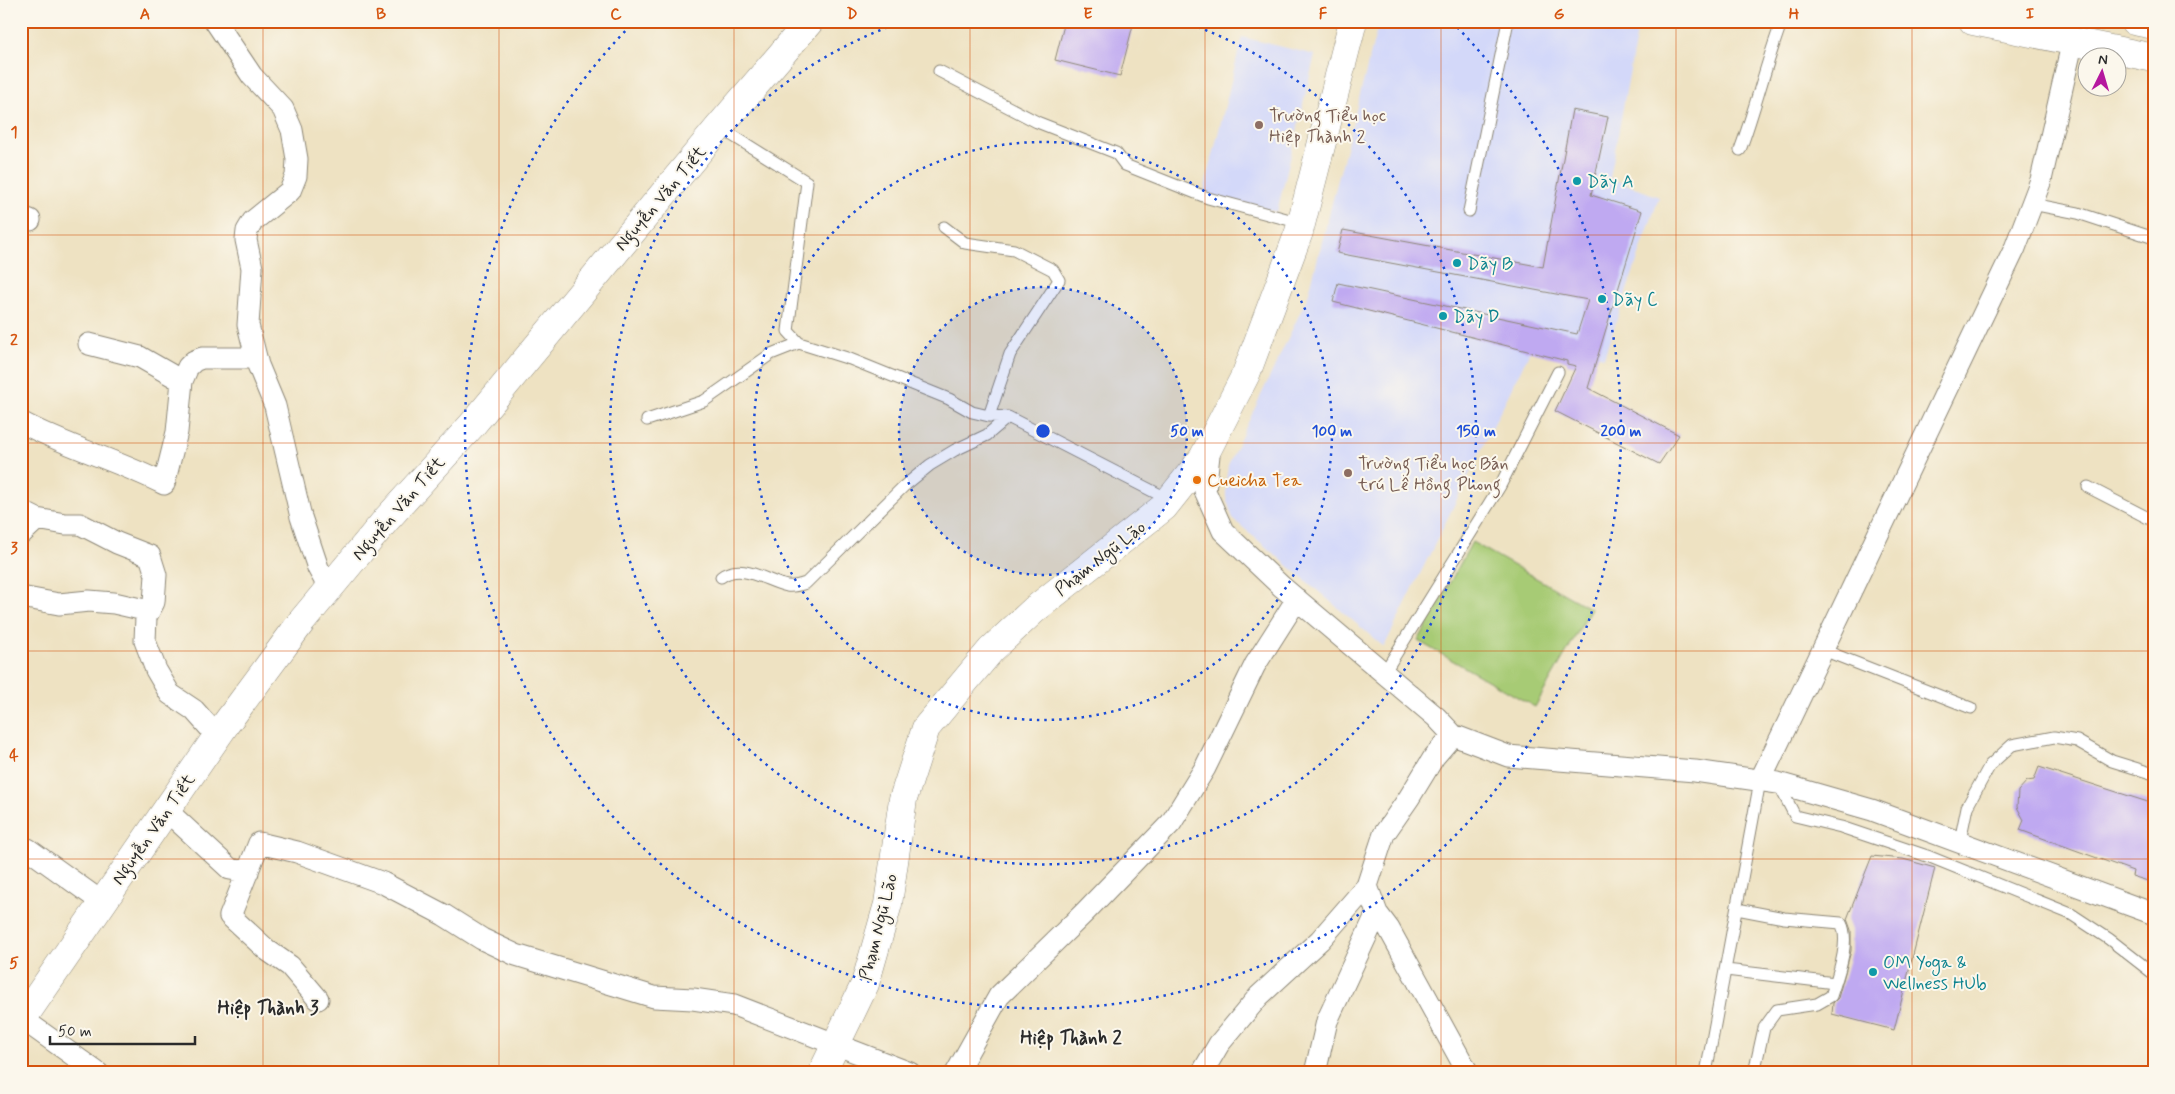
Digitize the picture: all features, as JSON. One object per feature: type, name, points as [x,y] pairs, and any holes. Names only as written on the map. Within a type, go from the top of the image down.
[{"type":"main road","name":"Nguyễn Văn Tiết","points":[[22,1019],[166,810],[302,621],[386,520],[472,425],[719,127],[810,21]]},
{"type":"main road","name":"Phạm Ngũ Lão","points":[[822,1073],[865,984],[888,904],[903,799],[926,728],[990,650],[1034,610],[1164,507],[1203,458],[1246,374],[1301,223],[1353,21]]},
{"type":"main road","points":[[1973,21],[2154,58]]},
{"type":"main road","points":[[2134,21],[2154,25]]},
{"type":"street","points":[[214,21],[252,76],[283,109],[292,130],[298,159],[296,176],[290,191],[253,221],[247,231],[247,246],[252,268],[248,325],[256,358],[275,406],[301,517],[318,568],[329,588]]},
{"type":"street","points":[[1769,782],[1823,650],[2015,248],[2041,180],[2073,40]]},
{"type":"street","points":[[89,344],[140,357],[182,381]]},
{"type":"street","points":[[21,422],[50,438],[144,474],[164,484],[177,432],[182,381],[188,368],[194,361],[202,358],[256,358]]},
{"type":"street","points":[[1210,443],[1205,491],[1223,531],[1297,599],[1436,717],[1453,735],[1508,756],[1695,771],[1769,782],[1872,810],[2154,914]]},
{"type":"street","points":[[21,534],[29,515],[65,524],[80,524],[116,543],[150,556],[156,575],[154,602],[146,617],[145,641],[156,670],[170,694],[194,710],[218,737]]},
{"type":"street","points":[[21,598],[59,604],[89,601],[114,603],[149,611]]},
{"type":"street","points":[[956,1073],[999,996],[1084,913],[1171,822],[1205,768],[1255,665],[1297,599]]},
{"type":"street","points":[[1202,1073],[1219,1044],[1259,996],[1320,940],[1367,886],[1384,834],[1410,798],[1434,757],[1453,735]]},
{"type":"street","points":[[166,810],[230,868],[248,872]]},
{"type":"street","points":[[318,999],[290,966],[267,950],[230,916],[259,844],[297,852],[383,883],[444,915],[482,939],[516,955],[654,997],[693,999],[734,1005],[910,1073]]},
{"type":"street","points":[[28,849],[102,903]]},
{"type":"street","points":[[1367,886],[1376,913],[1390,929],[1468,1073]]},
{"type":"street","points":[[1315,1073],[1327,1021],[1376,913]]},
{"type":"street","points":[[22,1019],[98,1073]]},
{"type":"lane","points":[[1469,211],[1508,21]]},
{"type":"lane","points":[[1740,150],[1756,107],[1772,48],[1782,21]]},
{"type":"lane","points":[[939,71],[1037,122],[1116,153],[1125,165],[1208,198],[1301,223]]},
{"type":"lane","points":[[719,127],[807,182],[788,331],[799,343],[850,359],[949,399],[972,412],[988,416],[1008,417],[1170,500]]},
{"type":"lane","points":[[2032,204],[2078,213],[2154,238]]},
{"type":"lane","points":[[944,227],[965,243],[981,247],[1014,250],[1053,270],[1059,280],[1010,354],[988,416]]},
{"type":"lane","points":[[647,420],[704,401],[771,354],[799,343]]},
{"type":"lane","points":[[1384,674],[1500,486],[1558,372]]},
{"type":"lane","points":[[721,577],[728,572],[740,571],[761,575],[788,586],[806,582],[903,487],[930,465],[955,450],[987,435],[1008,417]]},
{"type":"lane","points":[[2088,487],[2154,521]]},
{"type":"lane","points":[[1823,650],[1971,708]]},
{"type":"lane","points":[[1960,841],[1967,807],[1985,773],[1990,765],[2012,744],[2054,737],[2077,742],[2112,761],[2154,774]]},
{"type":"lane","points":[[1706,1073],[1737,909],[1769,782]]},
{"type":"lane","points":[[1769,782],[1795,816],[1841,827],[1930,857],[2071,914],[2109,939],[2154,974]]},
{"type":"lane","points":[[1737,909],[1784,918],[1842,923],[1845,931],[1840,967],[1831,996],[1817,1004],[1778,1010],[1764,1028],[1754,1073]]},
{"type":"lane","points":[[1726,970],[1835,983]]},
{"type":"shaded area","points":[[1379,21],[1639,21],[1610,178],[1659,197],[1604,357],[1534,343],[1384,647],[1233,519],[1226,497],[1228,465],[1308,296]]},
{"type":"shaded area","name":"Trường Tiểu học Hiệp Thành 2","points":[[1242,37],[1315,55],[1277,212],[1203,195]]},
{"type":"green space","points":[[1472,542],[1591,609],[1535,707],[1418,641]]},
{"type":"building","points":[[1065,21],[1134,21],[1120,76],[1055,60]]},
{"type":"building","points":[[1572,110],[1608,117],[1591,195],[1642,211],[1588,388],[1679,435],[1659,464],[1555,411],[1576,366],[1567,364],[1567,361],[1333,302],[1338,283],[1577,334],[1588,300],[1337,253],[1343,230],[1543,267]]},
{"type":"building","points":[[2039,767],[2154,804],[2154,883],[2132,876],[2133,871],[2020,830],[2024,820],[2017,807],[2018,791],[2027,781],[2034,780]]},
{"type":"building","name":"OM Yoga & Wellness HUb","points":[[1872,856],[1903,859],[1935,868],[1894,1030],[1832,1014],[1833,1003],[1838,998],[1851,951],[1851,930],[1847,919]]},
{"type":"place","name":"Trường Tiểu học Hiệp Thành 2","points":[[1259,125]]},
{"type":"place","name":"Dãy A","points":[[1577,181]]},
{"type":"place","name":"Dãy B","points":[[1457,263]]},
{"type":"place","name":"Dãy C","points":[[1602,299]]},
{"type":"place","name":"Dãy D","points":[[1443,316]]},
{"type":"place","name":"Trường Tiểu học Bán trú Lê Hồng Phong","points":[[1348,473]]},
{"type":"place","name":"Cueicha Tea","points":[[1197,480]]},
{"type":"place","name":"OM Yoga & Wellness HUb","points":[[1873,972]]},
{"type":"district","name":"Hiệp Thành 3","points":[[268,1007]]},
{"type":"district","name":"Hiệp Thành 2","points":[[1071,1037]]}]
